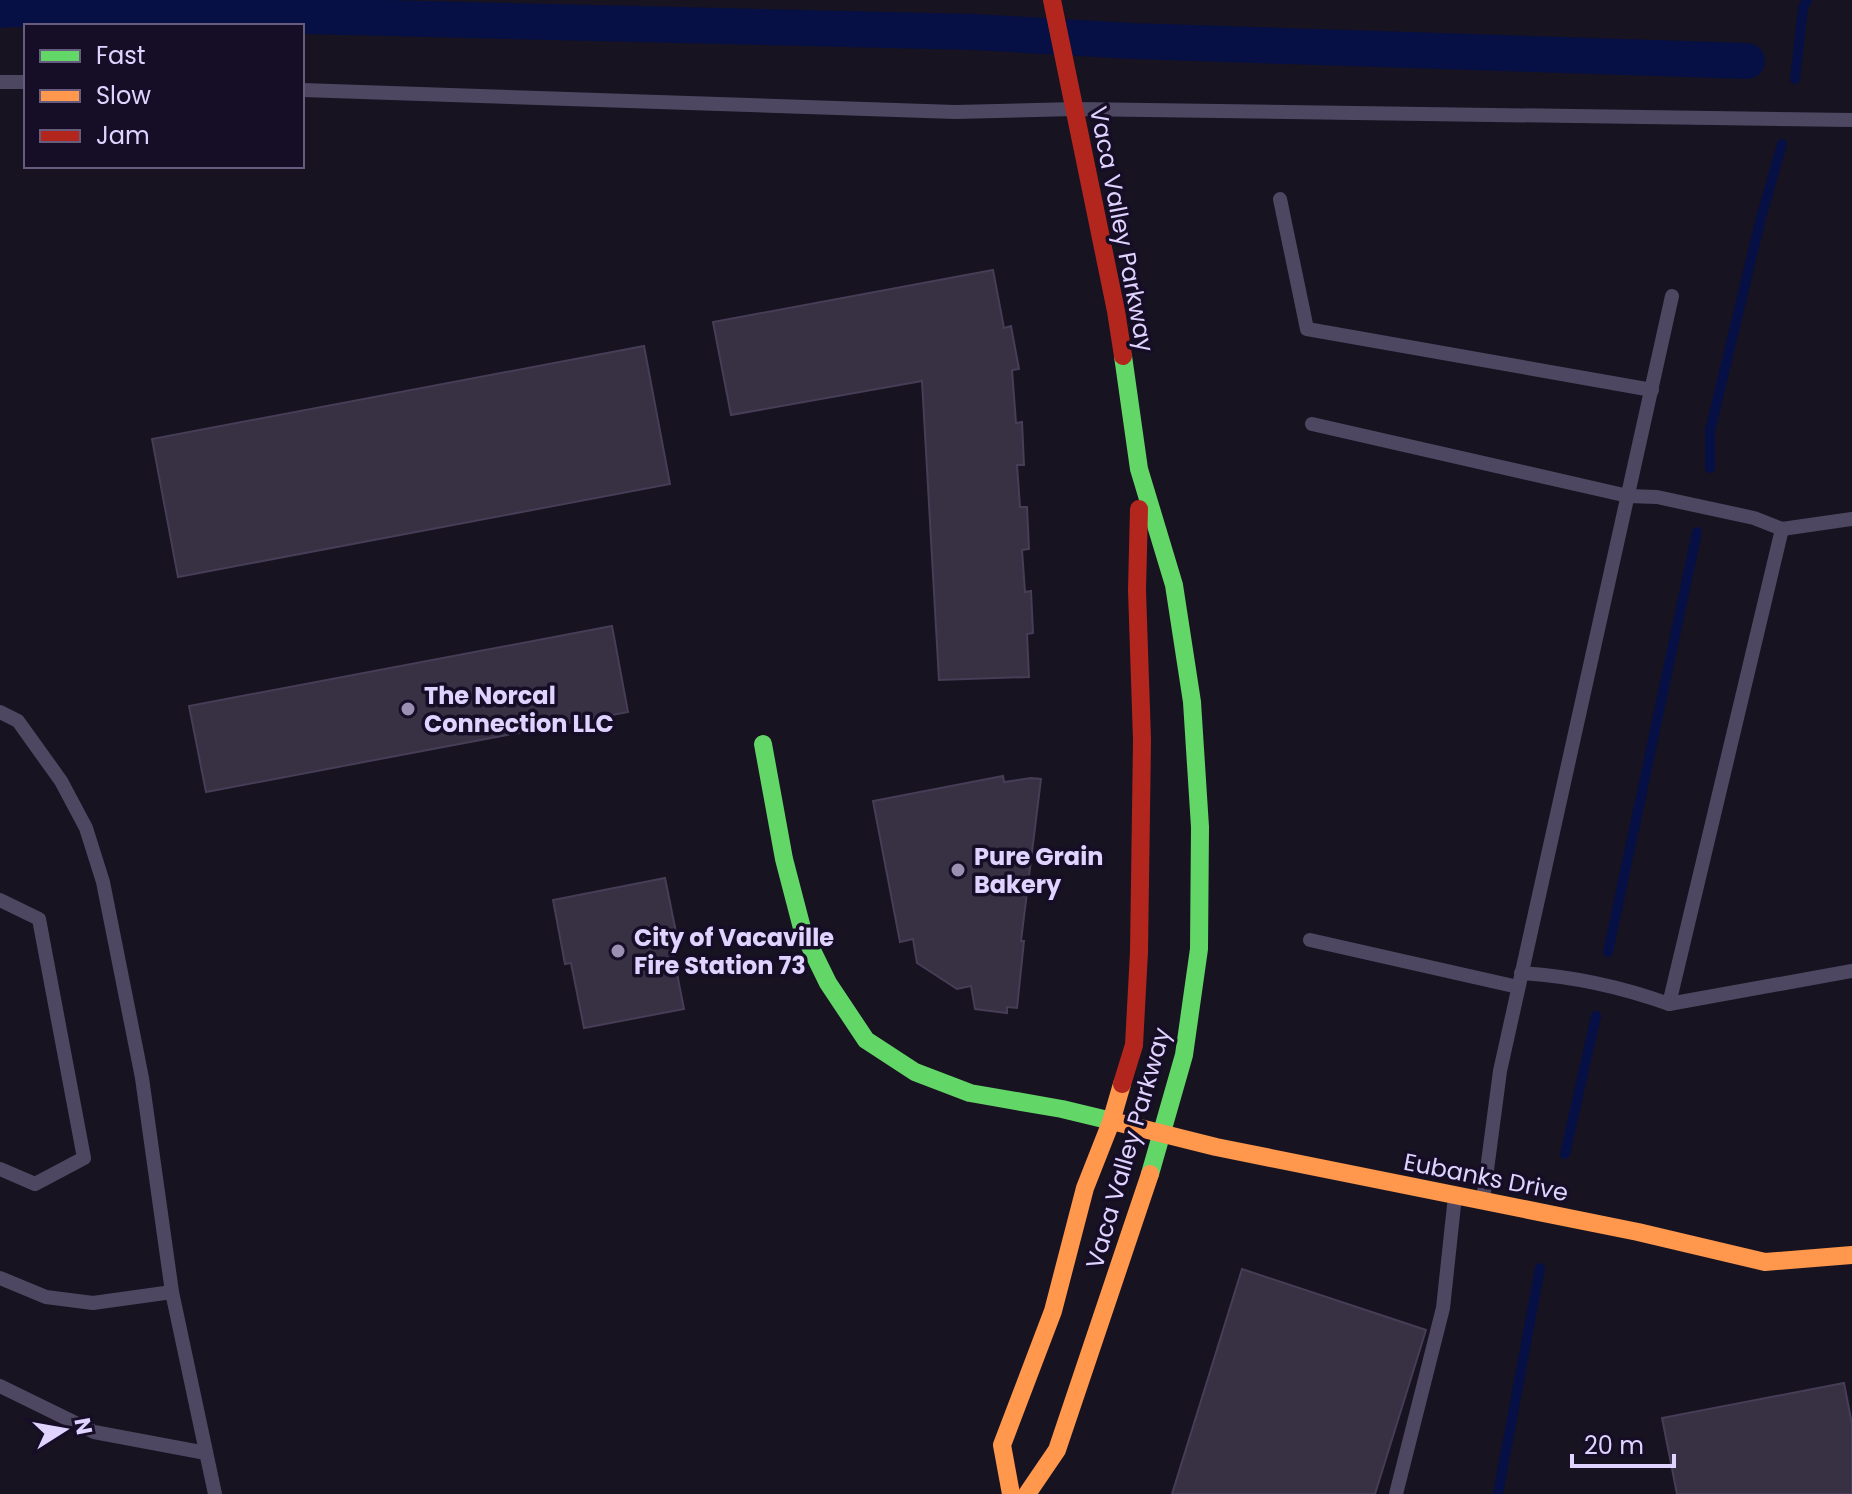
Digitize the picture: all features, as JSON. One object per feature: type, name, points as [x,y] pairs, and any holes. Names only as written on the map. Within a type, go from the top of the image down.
[{"type":"street","name":"Vaca Valley Parkway","points":[[1027,1494],[1057,1450],[1142,1200],[1184,1055],[1197,964],[1200,827],[1192,702],[1174,585],[1139,469],[1116,311],[1053,5]]},
{"type":"street","name":"Vaca Valley Parkway","points":[[1011,1494],[1002,1445],[1053,1311],[1085,1188],[1111,1122],[1134,1045],[1139,952],[1142,740],[1137,590],[1139,469]]},
{"type":"street","name":"Eubanks Drive","points":[[763,744],[784,859],[803,932],[828,983],[866,1040],[915,1072],[970,1093],[1062,1109],[1160,1134],[1765,1262],[1852,1255]]},
{"type":"lane","points":[[0,82],[24,82]]},
{"type":"lane","points":[[304,90],[955,112],[1075,109],[1852,120]]},
{"type":"lane","points":[[1280,199],[1307,329],[1652,390]]},
{"type":"lane","points":[[1482,1201],[1500,1071],[1672,296]]},
{"type":"lane","points":[[1312,424],[1628,496],[1657,497],[1754,518],[1782,529],[1852,519]]},
{"type":"lane","points":[[1669,1004],[1782,529]]},
{"type":"lane","points":[[0,712],[18,721],[61,781],[86,828],[103,882],[142,1078],[172,1292],[215,1494]]},
{"type":"lane","points":[[0,900],[39,919],[84,1158],[35,1184],[0,1169]]},
{"type":"lane","points":[[1310,940],[1520,980],[1556,975],[1649,996],[1669,1004],[1852,971]]},
{"type":"lane","points":[[1396,1494],[1443,1308],[1455,1195]]},
{"type":"lane","points":[[0,1278],[46,1297],[93,1303],[172,1292]]},
{"type":"lane","points":[[0,1386],[94,1432],[206,1453]]},
{"type":"building","points":[[993,270],[1004,328],[1011,326],[1019,369],[1012,370],[1016,423],[1022,422],[1024,465],[1017,465],[1020,507],[1027,507],[1029,549],[1022,550],[1025,592],[1031,591],[1033,633],[1027,634],[1029,677],[939,680],[922,381],[731,415],[713,322]]},
{"type":"building","points":[[644,346],[670,484],[178,577],[152,439]]},
{"type":"building","name":"The Norcal Connection LLC","points":[[612,626],[628,712],[206,792],[189,706]]},
{"type":"building","name":"Pure Grain Bakery","points":[[1003,776],[1004,782],[1041,779],[1021,941],[1024,941],[1017,1008],[1007,1007],[1007,1013],[975,1009],[971,986],[957,989],[917,963],[913,939],[900,942],[873,801]]},
{"type":"building","name":"City of Vacaville Fire Station 73","points":[[665,878],[677,937],[670,938],[684,1009],[584,1028],[571,963],[565,964],[553,900]]},
{"type":"building","points":[[1242,1269],[1426,1330],[1375,1494],[1172,1494]]},
{"type":"building","points":[[1844,1383],[1852,1424],[1852,1494],[1677,1494],[1662,1418]]},
{"type":"waterway","points":[[1795,79],[1803,8],[1807,0]]},
{"type":"waterway","points":[[0,10],[974,32],[1132,41],[1747,61]]},
{"type":"waterway","points":[[1710,468],[1710,431],[1782,144]]},
{"type":"waterway","points":[[1608,952],[1697,532]]},
{"type":"waterway","points":[[1565,1154],[1596,1016]]},
{"type":"waterway","points":[[1498,1494],[1540,1268]]},
{"type":"traffic: fast","points":[[1123,356],[1139,469],[1174,585],[1192,702],[1200,827],[1199,949],[1184,1055],[1150,1174]]},
{"type":"traffic: fast","points":[[763,744],[784,859],[803,932],[828,983],[866,1040],[915,1072],[970,1093],[1116,1122]]},
{"type":"traffic: slow","points":[[1011,1494],[1002,1445],[1053,1311],[1085,1188],[1122,1084]]},
{"type":"traffic: slow","points":[[1116,1122],[1216,1147],[1638,1232],[1765,1262],[1852,1255]]},
{"type":"traffic: slow","points":[[1027,1494],[1057,1450],[1150,1174]]},
{"type":"traffic: jam","points":[[1052,0],[1123,356]]},
{"type":"traffic: jam","points":[[1122,1084],[1134,1045],[1139,952],[1142,740],[1137,590],[1139,509]]},
{"type":"place","name":"The Norcal Connection LLC","points":[[408,709]]},
{"type":"place","name":"Pure Grain Bakery","points":[[958,870]]},
{"type":"place","name":"City of Vacaville Fire Station 73","points":[[618,951]]}]
